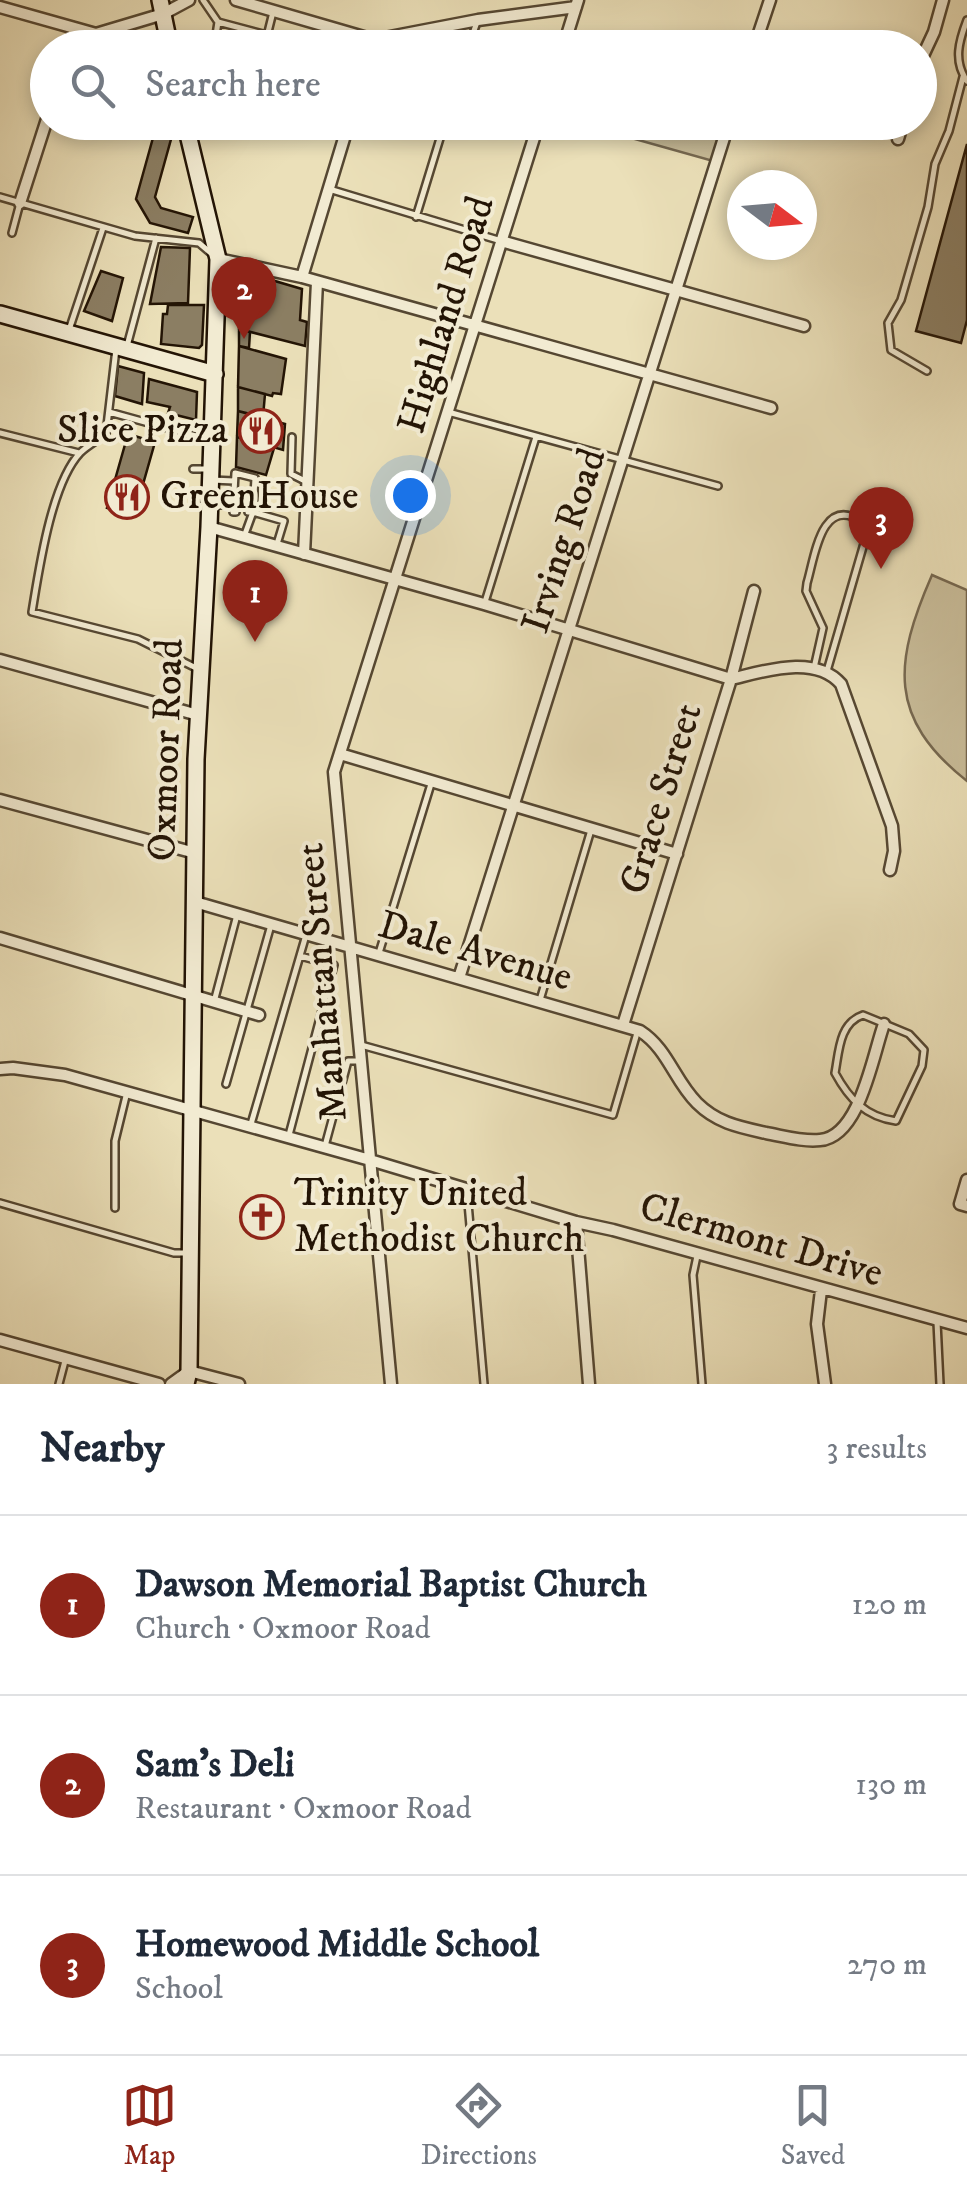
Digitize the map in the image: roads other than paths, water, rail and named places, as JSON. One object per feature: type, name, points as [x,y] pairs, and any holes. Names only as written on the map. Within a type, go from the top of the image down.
[{"type":"main road","name":"Oxmoor Road","points":[[188,1378],[198,715],[210,528],[218,259],[189,140]]},
{"type":"main road","points":[[0,314],[215,374]]},
{"type":"street","points":[[106,30],[189,0]]},
{"type":"street","points":[[236,0],[332,30]]},
{"type":"street","points":[[760,30],[770,0]]},
{"type":"street","points":[[934,30],[942,0]]},
{"type":"street","points":[[434,30],[577,3],[569,30]]},
{"type":"street","points":[[0,7],[79,30]]},
{"type":"street","points":[[20,203],[40,140]]},
{"type":"street","points":[[302,278],[344,140]]},
{"type":"street","name":"Highland Road","points":[[340,754],[533,140]]},
{"type":"street","name":"Irving Road","points":[[459,978],[724,140]]},
{"type":"street","points":[[501,241],[804,326]]},
{"type":"street","points":[[218,259],[317,282],[771,408]]},
{"type":"street","points":[[304,554],[317,282]]},
{"type":"street","points":[[210,528],[484,604],[731,679],[766,670],[827,671],[841,684],[848,700],[892,826],[894,851],[890,870]]},
{"type":"street","name":"Grace Street","points":[[623,1025],[731,679],[754,591]]},
{"type":"street","points":[[0,660],[198,715]]},
{"type":"street","points":[[340,754],[677,854]]},
{"type":"street","name":"Manhattan Street","points":[[340,754],[334,772],[391,1384]]},
{"type":"street","points":[[0,800],[195,854]]},
{"type":"street","name":"Dale Avenue","points":[[195,902],[638,1030]]},
{"type":"street","points":[[0,938],[253,1013]]},
{"type":"street","points":[[638,1030],[662,1048],[691,1098],[709,1115],[732,1126],[823,1140],[836,1134],[858,1106],[884,1024]]},
{"type":"street","name":"Clermont Drive","points":[[0,1069],[65,1075],[697,1256],[967,1328]]},
{"type":"street","points":[[964,1205],[967,1180]]},
{"type":"street","points":[[576,1222],[590,1384]]},
{"type":"street","points":[[821,1290],[817,1324],[825,1384]]},
{"type":"street","points":[[0,1340],[159,1384]]},
{"type":"street","points":[[171,1384],[188,1378],[240,1384]]},
{"type":"lane","points":[[203,0],[218,22],[248,30]]},
{"type":"lane","points":[[268,30],[273,10]]},
{"type":"lane","points":[[474,30],[478,20]]},
{"type":"lane","points":[[926,371],[891,350],[888,323],[901,300],[928,207],[935,164],[965,79],[958,46],[967,20]]},
{"type":"lane","points":[[217,30],[218,22]]},
{"type":"lane","points":[[416,217],[440,140]]},
{"type":"lane","points":[[329,189],[501,241]]},
{"type":"lane","points":[[0,197],[103,228],[199,243],[218,259]]},
{"type":"lane","points":[[12,234],[20,203]]},
{"type":"lane","points":[[68,333],[103,228]]},
{"type":"lane","points":[[156,238],[121,348],[106,434],[80,454],[62,484],[42,549],[32,612],[138,640],[201,670]]},
{"type":"lane","points":[[109,412],[212,441]]},
{"type":"lane","points":[[448,412],[718,486]]},
{"type":"lane","points":[[0,434],[80,454]]},
{"type":"lane","points":[[292,437],[291,474],[308,481]]},
{"type":"lane","points":[[484,604],[536,437]]},
{"type":"lane","points":[[193,469],[235,486]]},
{"type":"lane","points":[[210,505],[234,509],[235,474],[252,475],[251,512],[244,537]]},
{"type":"lane","points":[[251,512],[284,521],[276,546]]},
{"type":"lane","points":[[814,668],[822,628],[806,583],[825,524],[834,516],[846,514],[861,520],[865,540],[827,671]]},
{"type":"lane","points":[[379,954],[432,781]]},
{"type":"lane","points":[[540,1000],[592,827]]},
{"type":"lane","points":[[214,1002],[237,914]]},
{"type":"lane","points":[[226,1084],[253,1013],[271,925]]},
{"type":"lane","points":[[250,1128],[306,935]]},
{"type":"lane","points":[[288,1138],[334,966],[300,956]]},
{"type":"lane","points":[[863,1015],[908,1034],[924,1050],[922,1066],[896,1121],[878,1118],[858,1106],[835,1073],[842,1035],[853,1018],[863,1015]]},
{"type":"lane","points":[[361,1045],[613,1115],[638,1030]]},
{"type":"lane","points":[[324,1148],[348,1062],[362,1060]]},
{"type":"lane","points":[[114,1208],[115,1140],[127,1092]]},
{"type":"lane","points":[[466,1189],[484,1384]]},
{"type":"lane","points":[[0,1202],[174,1253],[190,1253]]},
{"type":"lane","points":[[697,1256],[693,1275],[702,1384]]},
{"type":"lane","points":[[936,1321],[940,1384]]},
{"type":"lane","points":[[59,1384],[66,1358]]},
{"type":"place","name":"Sam's Deli","points":[[244,339]]},
{"type":"place","name":"Slice Pizza","points":[[261,431]]},
{"type":"place","name":"GreenHouse","points":[[127,497]]},
{"type":"place","name":"Homewood Middle School","points":[[881,569]]},
{"type":"place","name":"Dawson Memorial Baptist Church","points":[[255,642]]},
{"type":"place","name":"Trinity United Methodist Church","points":[[262,1217]]}]
